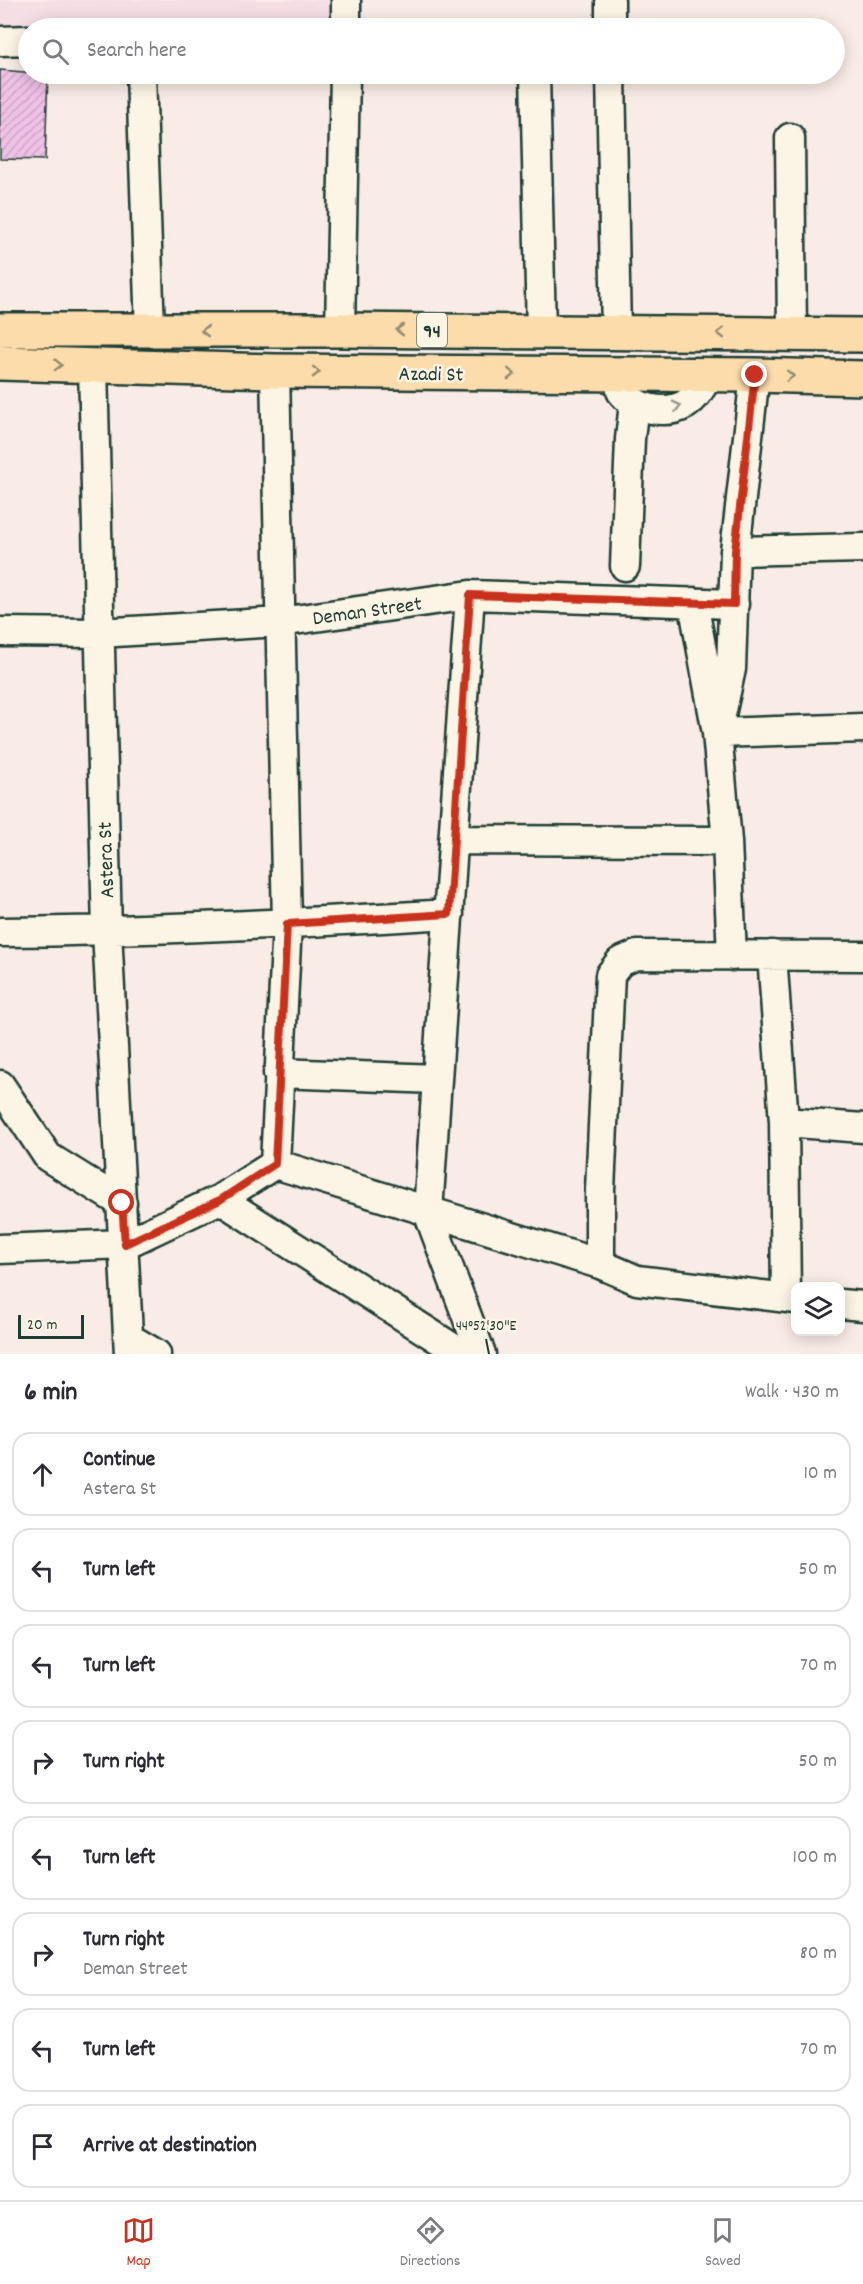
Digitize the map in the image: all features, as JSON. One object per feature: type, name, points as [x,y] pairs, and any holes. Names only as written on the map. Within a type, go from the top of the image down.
[{"type":"highway","name":"Azadi St","points":[[0,330],[541,331],[863,335]]},
{"type":"highway","name":"Azadi St","points":[[0,363],[275,372],[710,374],[863,378]]},
{"type":"street","points":[[346,0],[346,18]]},
{"type":"street","points":[[610,0],[610,18]]},
{"type":"street","points":[[0,41],[18,40]]},
{"type":"street","points":[[141,84],[150,331]]},
{"type":"street","points":[[340,330],[345,84]]},
{"type":"street","points":[[535,84],[541,331]]},
{"type":"street","points":[[610,84],[616,333]]},
{"type":"street","points":[[790,138],[792,334]]},
{"type":"street","name":"Astera St","points":[[93,366],[107,931],[129,1346]]},
{"type":"street","points":[[275,372],[287,924],[275,1164]]},
{"type":"street","points":[[615,375],[622,393],[634,403],[648,408],[664,409],[684,405],[692,399],[710,374]]},
{"type":"street","points":[[717,733],[731,669],[735,551],[755,375]]},
{"type":"street","points":[[625,566],[630,438],[634,403]]},
{"type":"street","points":[[735,551],[863,548]]},
{"type":"street","points":[[470,595],[428,1212],[481,1354]]},
{"type":"street","name":"Deman Street","points":[[0,632],[99,633],[280,622],[470,595],[734,604]]},
{"type":"street","points":[[693,602],[717,733],[727,841],[732,956]]},
{"type":"street","points":[[717,733],[863,728]]},
{"type":"street","points":[[453,840],[727,841]]},
{"type":"street","points":[[0,932],[107,931],[287,924],[449,914]]},
{"type":"street","points":[[600,1264],[600,1190],[610,975],[621,962],[637,955],[863,956]]},
{"type":"street","points":[[275,1164],[600,1264],[637,1280],[791,1298],[784,1122],[772,956]]},
{"type":"street","points":[[278,1073],[437,1079]]},
{"type":"street","points":[[0,1084],[48,1157],[122,1203]]},
{"type":"street","points":[[784,1122],[863,1128]]},
{"type":"street","points":[[0,1249],[125,1244],[220,1200],[275,1164]]},
{"type":"street","points":[[220,1200],[462,1354]]},
{"type":"street","points":[[845,1304],[863,1306]]},
{"type":"street","points":[[129,1346],[156,1354]]},
{"type":"shaded area","points":[[0,0],[333,0],[333,18],[18,18],[18,27],[0,27]]},
{"type":"building","points":[[0,70],[18,72],[18,84],[48,84],[45,160],[0,159]]},
{"type":"route","points":[[122,1203],[125,1244],[220,1200],[275,1164],[287,924],[449,914],[470,595],[734,604],[735,551],[755,375]]}]
